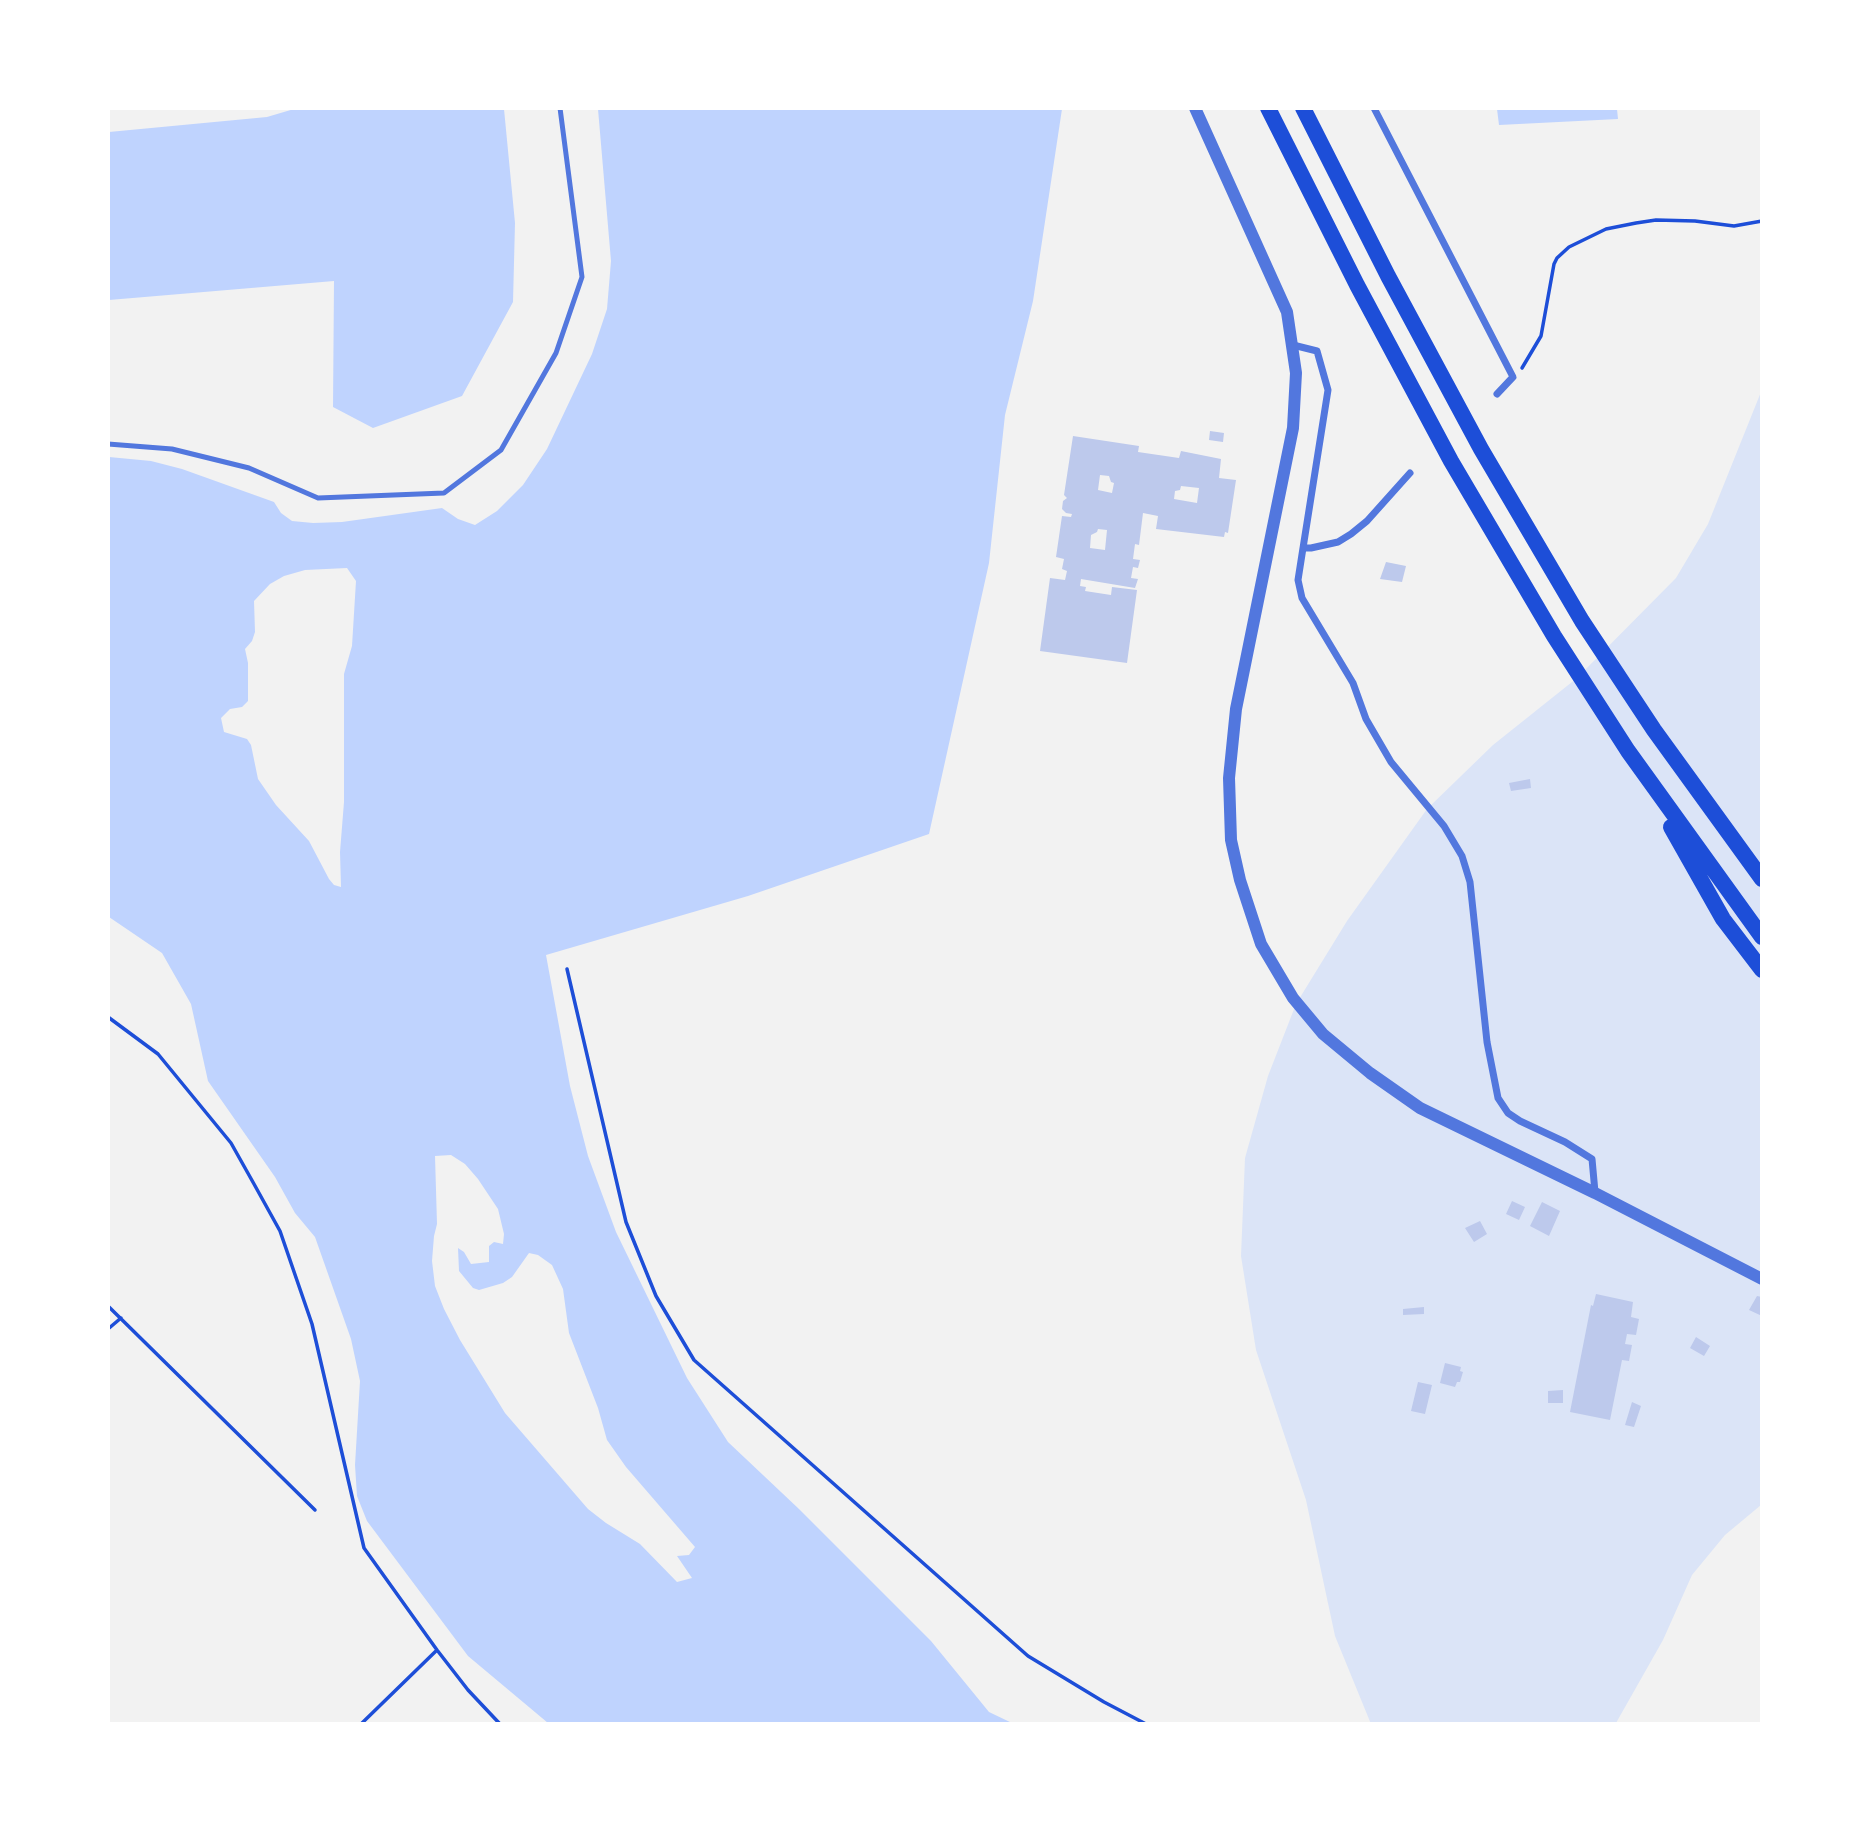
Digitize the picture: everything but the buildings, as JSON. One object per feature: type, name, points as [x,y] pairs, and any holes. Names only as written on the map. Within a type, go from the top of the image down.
[{"type":"main road","points":[[1268,108],[1357,285],[1451,461],[1553,636],[1628,751],[1762,937]]},
{"type":"main road","points":[[1303,108],[1388,276],[1481,449],[1582,621],[1654,730],[1762,879]]},
{"type":"main road","points":[[1628,751],[1723,919],[1762,970]]},
{"type":"street","points":[[1195,108],[1287,312],[1296,373],[1293,428],[1236,709],[1229,778],[1231,840],[1240,880],[1261,944],[1293,998],[1323,1034],[1370,1073],[1420,1108],[1595,1193],[1762,1279]]},
{"type":"street","points":[[1374,108],[1513,377],[1497,394]]},
{"type":"street","points":[[1293,345],[1317,351],[1328,390],[1298,580],[1302,598],[1353,683],[1366,719],[1391,762],[1444,826],[1462,856],[1470,882],[1486,1029],[1498,1098],[1508,1113],[1520,1121],[1565,1142],[1592,1159],[1595,1193]]},
{"type":"street","points":[[1303,548],[1338,542],[1350,534],[1367,521],[1410,473]]},
{"type":"lane","points":[[108,444],[172,449],[236,465],[318,498],[444,493],[500,450],[556,353],[582,277],[560,108]]},
{"type":"path","points":[[1513,377],[1527,362],[1541,336],[1554,264],[1569,247],[1606,229],[1636,223],[1695,221],[1734,226],[1762,221]]},
{"type":"path","points":[[567,969],[626,1222],[656,1296],[694,1360],[1028,1656],[1146,1724]]},
{"type":"path","points":[[108,1017],[158,1055],[193,1095],[231,1143],[280,1231],[312,1324],[364,1548],[437,1650],[468,1690],[500,1724]]},
{"type":"path","points":[[108,1306],[315,1510]]},
{"type":"path","points":[[108,1329],[121,1318]]},
{"type":"path","points":[[361,1724],[437,1650]]},
{"type":"shaded area","points":[[1761,392],[1761,1505],[1725,1535],[1692,1575],[1663,1640],[1616,1723],[1371,1724],[1335,1636],[1306,1500],[1256,1350],[1241,1256],[1245,1158],[1268,1076],[1296,1004],[1347,921],[1427,809],[1493,745],[1577,678],[1676,578],[1708,524]]},
{"type":"water","points":[[294,109],[504,109],[515,223],[513,302],[462,396],[373,428],[333,407],[334,281],[109,300],[109,132],[267,117]]},
{"type":"water","points":[[598,109],[1062,109],[1033,301],[1005,415],[989,563],[929,834],[748,896],[546,955],[570,1086],[588,1156],[616,1232],[687,1378],[728,1442],[931,1641],[989,1712],[1012,1723],[548,1723],[468,1656],[367,1521],[357,1496],[355,1465],[360,1381],[351,1339],[315,1237],[295,1213],[275,1177],[208,1081],[191,1004],[162,953],[109,917],[109,457],[151,461],[182,469],[274,502],[281,513],[292,521],[342,522],[442,508],[458,519],[475,525],[497,511],[523,485],[547,449],[592,354],[607,309],[611,261]],"holes":[[[347,568],[356,581],[352,646],[344,674],[341,887],[334,885],[329,879],[309,841],[276,805],[258,779],[251,745],[247,739],[224,732],[221,718],[230,709],[242,707],[248,701],[248,663],[245,649],[255,632],[254,601],[270,584],[284,576],[305,570]],[[451,1155],[465,1164],[478,1179],[498,1209],[504,1234],[503,1244],[494,1242],[489,1246],[489,1262],[471,1264],[464,1252],[458,1248],[459,1271],[473,1288],[479,1290],[503,1283],[512,1277],[529,1253],[538,1255],[552,1265],[563,1289],[569,1333],[598,1408],[607,1440],[626,1467],[695,1547],[689,1555],[677,1556],[692,1578],[677,1582],[640,1544],[588,1509],[505,1413],[460,1340],[435,1286],[432,1261],[437,1224],[435,1156]]]},
{"type":"water","points":[[1497,109],[1617,109],[1618,119],[1499,125]]}]
